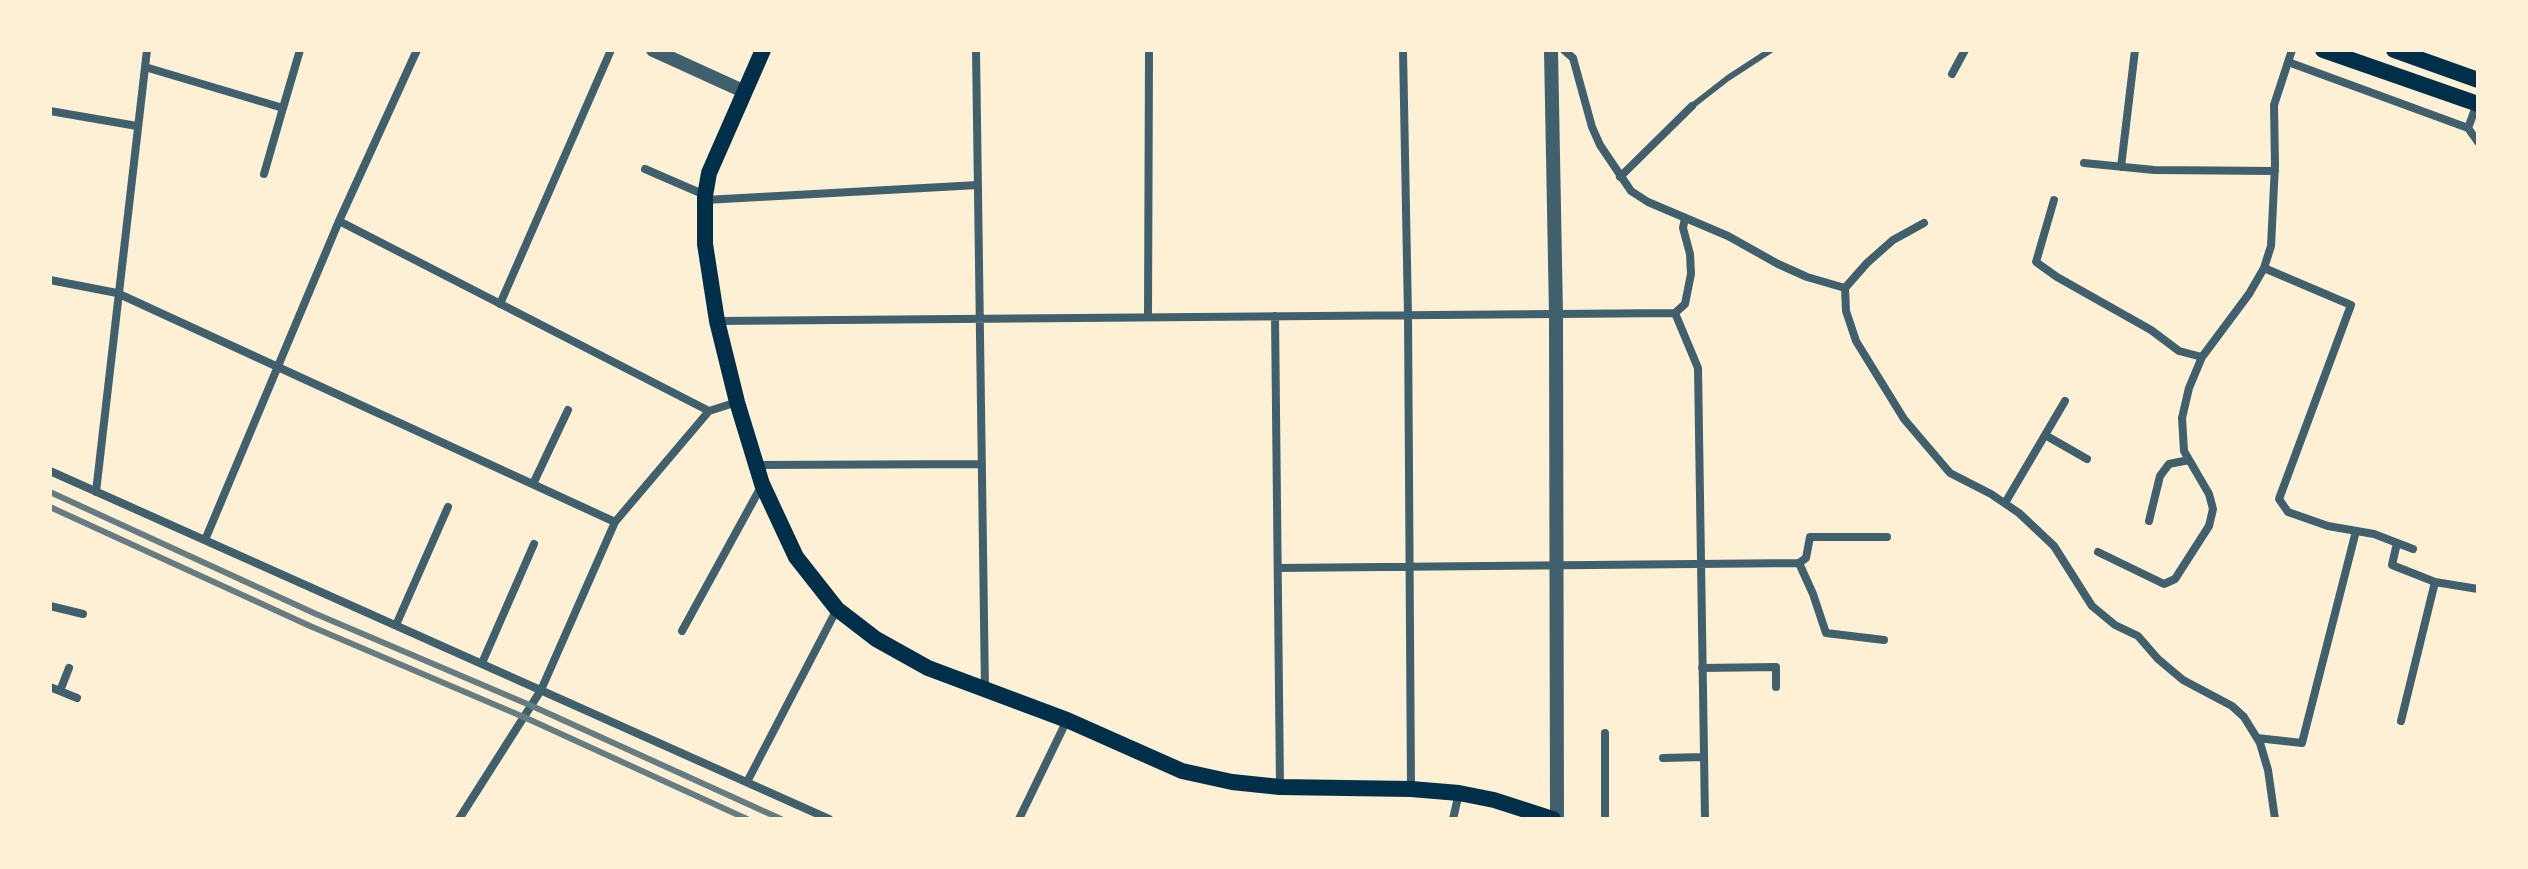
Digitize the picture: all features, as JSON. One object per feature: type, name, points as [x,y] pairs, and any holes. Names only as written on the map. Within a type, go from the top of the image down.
[{"type":"main road","points":[[763,50],[709,173],[705,198],[705,244],[717,321],[762,484],[796,557],[837,609],[901,655],[985,691],[1067,720],[1182,771],[1232,782],[1280,787],[1459,793],[1555,819]]},
{"type":"main road","points":[[2323,50],[2478,104]]},
{"type":"main road","points":[[2394,50],[2478,80]]},
{"type":"street","points":[[96,492],[147,50]]},
{"type":"street","points":[[264,174],[300,50]]},
{"type":"street","points":[[205,540],[339,221],[417,50]]},
{"type":"street","points":[[500,304],[611,50]]},
{"type":"street","points":[[653,50],[743,91]]},
{"type":"street","points":[[976,50],[985,691]]},
{"type":"street","points":[[1148,317],[1149,50]]},
{"type":"street","points":[[1403,50],[1411,789]]},
{"type":"street","points":[[1551,50],[1556,314],[1555,819]]},
{"type":"street","points":[[1564,50],[1573,58],[1600,145],[1631,191],[1728,236],[1778,264],[1807,277],[1845,288]]},
{"type":"street","points":[[1952,74],[1965,50]]},
{"type":"street","points":[[2121,167],[2135,50]]},
{"type":"street","points":[[2098,552],[2164,584],[2175,579],[2209,526],[2213,509],[2209,494],[2184,451],[2182,418],[2189,388],[2202,357],[2249,294],[2264,268],[2271,246],[2275,171],[2274,105],[2292,50]]},
{"type":"street","points":[[2288,62],[2468,128],[2478,142]]},
{"type":"street","points":[[145,67],[283,108]]},
{"type":"street","points":[[2468,128],[2478,104]]},
{"type":"street","points":[[1620,177],[1692,106]]},
{"type":"street","points":[[50,111],[137,126]]},
{"type":"street","points":[[2084,163],[2154,170],[2275,171]]},
{"type":"street","points":[[645,169],[705,198],[978,185]]},
{"type":"street","points":[[2054,200],[2036,262],[2151,330],[2179,351],[2202,357]]},
{"type":"street","points":[[717,321],[1675,313],[1685,304],[1691,274],[1690,254],[1683,228],[1685,218]]},
{"type":"street","points":[[339,221],[709,411]]},
{"type":"street","points":[[1924,223],[1893,240],[1845,288],[1846,311],[1856,341],[1904,419],[1950,473],[2019,513],[2054,546],[2092,606],[2115,625],[2138,636],[2158,659],[2183,680],[2232,706],[2244,717],[2257,738],[2268,770],[2275,819]]},
{"type":"street","points":[[2264,268],[2351,305],[2279,499],[2288,512],[2328,526],[2374,534],[2413,549]]},
{"type":"street","points":[[50,280],[117,293],[615,522]]},
{"type":"street","points":[[1675,313],[1698,368],[1705,819]]},
{"type":"street","points":[[1275,316],[1280,787]]},
{"type":"street","points":[[2005,503],[2065,401]]},
{"type":"street","points":[[459,819],[541,690],[615,522],[709,411],[737,402]]},
{"type":"street","points":[[533,484],[568,410]]},
{"type":"street","points":[[2045,435],[2087,459]]},
{"type":"street","points":[[2149,521],[2160,476],[2169,464],[2189,460]]},
{"type":"street","points":[[757,465],[982,464]]},
{"type":"street","points":[[50,471],[829,819]]},
{"type":"street","points":[[682,631],[762,484]]},
{"type":"street","points":[[396,625],[448,507]]},
{"type":"street","points":[[2257,738],[2302,743],[2356,531]]},
{"type":"street","points":[[1278,568],[1799,563],[1806,558],[1810,537],[1887,537]]},
{"type":"street","points":[[2397,543],[2392,565],[2435,582],[2478,589]]},
{"type":"street","points":[[482,663],[534,544]]},
{"type":"street","points":[[1799,563],[1826,633],[1884,640]]},
{"type":"street","points":[[2401,721],[2435,582]]},
{"type":"street","points":[[50,606],[83,614]]},
{"type":"street","points":[[747,782],[837,609]]},
{"type":"street","points":[[1702,668],[1776,667],[1776,687]]},
{"type":"street","points":[[60,691],[69,668]]},
{"type":"street","points":[[50,687],[77,698]]},
{"type":"street","points":[[1019,819],[1067,720]]},
{"type":"street","points":[[1605,733],[1605,819]]},
{"type":"street","points":[[1663,758],[1704,757]]},
{"type":"street","points":[[1453,819],[1459,793]]},
{"type":"lane","points":[[1692,106],[1771,50]]},
{"type":"railway","points":[[50,492],[316,614],[532,706],[781,819]]},
{"type":"railway","points":[[50,507],[747,819]]}]
